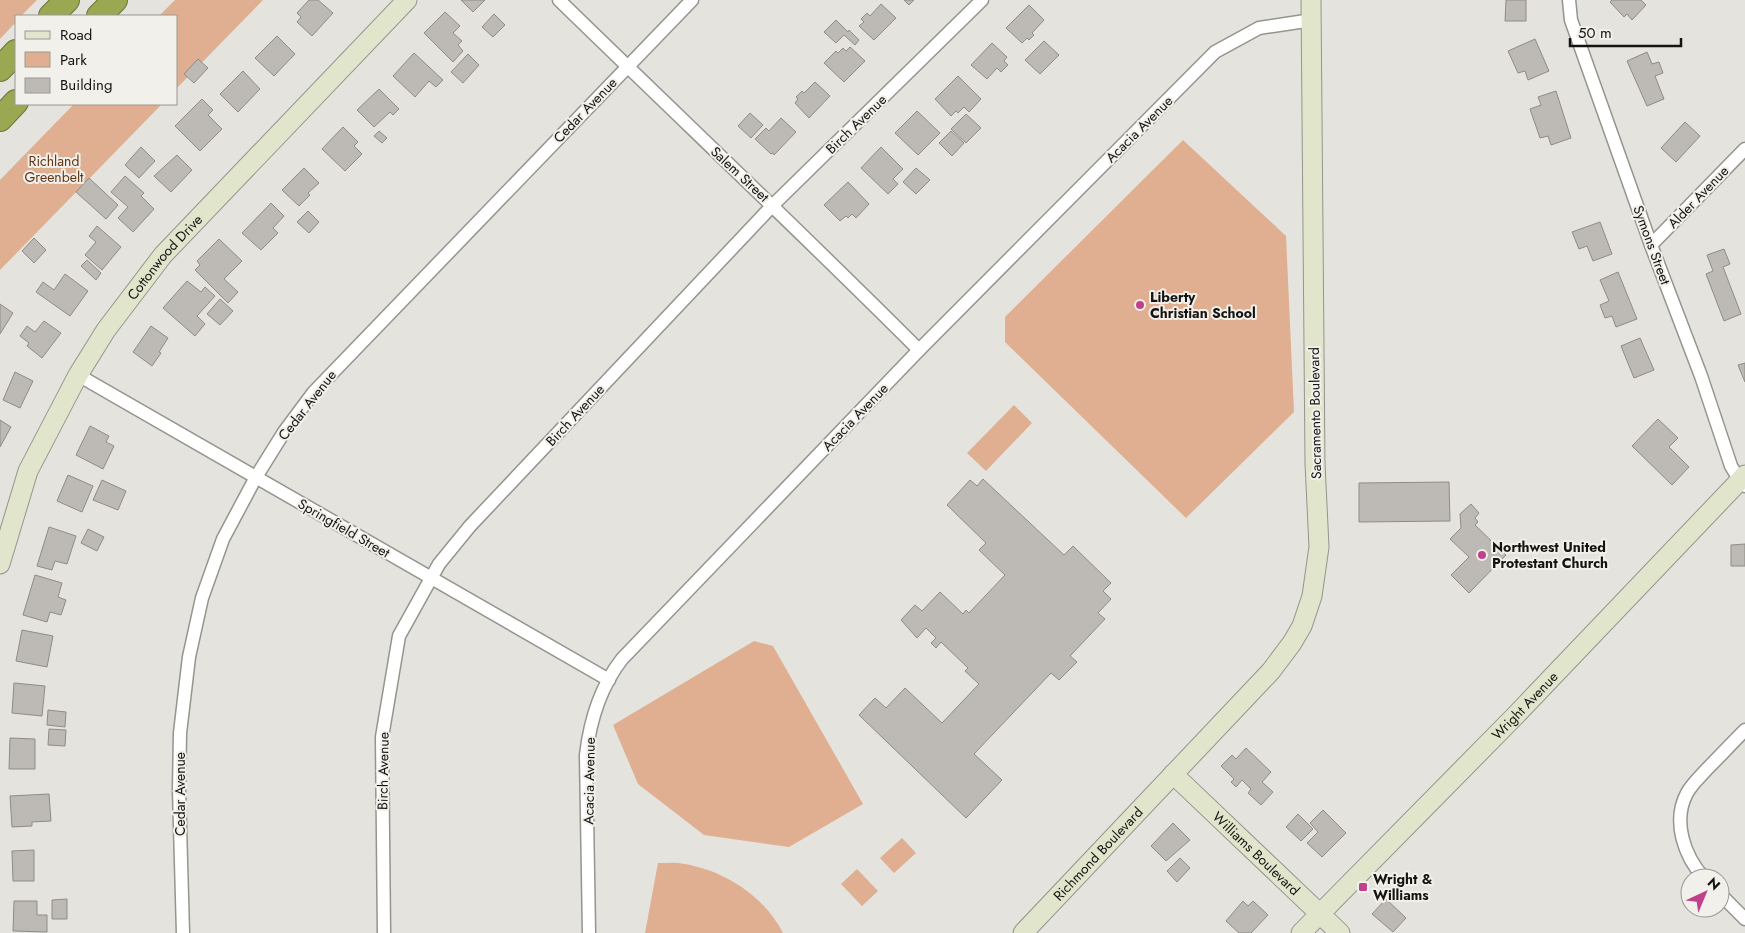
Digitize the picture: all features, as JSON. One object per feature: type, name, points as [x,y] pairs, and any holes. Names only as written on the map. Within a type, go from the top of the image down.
[{"type":"highway","points":[[52,15],[67,0]]},
{"type":"highway","points":[[100,15],[115,0]]},
{"type":"highway","points":[[0,69],[15,53]]},
{"type":"highway","points":[[0,118],[15,103]]},
{"type":"street","name":"Cottonwood Drive","points":[[0,564],[28,471],[78,375],[106,330],[163,254],[406,0]]},
{"type":"street","name":"Salem Street","points":[[559,0],[919,350]]},
{"type":"street","name":"Cedar Avenue","points":[[183,933],[179,790],[180,733],[189,657],[202,598],[223,539],[256,477],[284,432],[313,393],[356,346],[692,0]]},
{"type":"street","name":"Birch Avenue","points":[[384,933],[382,737],[399,636],[440,564],[470,526],[773,206],[982,0]]},
{"type":"street","name":"Sacramento Boulevard","points":[[1173,774],[1271,672],[1282,658],[1302,626],[1312,596],[1319,546],[1315,463],[1311,0]]},
{"type":"street","name":"Symons Street","points":[[1569,0],[1571,20],[1651,245],[1701,376],[1731,466],[1743,481]]},
{"type":"street","name":"Acacia Avenue","points":[[589,933],[586,755],[591,726],[598,704],[609,680],[629,651],[919,350],[1215,52],[1259,28],[1312,20]]},
{"type":"street","name":"Alder Avenue","points":[[1651,245],[1745,149]]},
{"type":"street","name":"Springfield Street","points":[[78,375],[609,680]]},
{"type":"street","name":"Wright Avenue","points":[[1301,933],[1743,481]]},
{"type":"street","points":[[1695,868],[1687,855],[1682,839],[1681,820],[1684,799],[1692,785],[1745,730]]},
{"type":"street","name":"Williams Boulevard","points":[[1173,774],[1340,933]]},
{"type":"street","name":"Richmond Boulevard","points":[[1023,933],[1173,774]]},
{"type":"street","points":[[1730,904],[1745,919]]},
{"type":"green space","points":[[0,0],[37,0],[22,15],[15,15],[15,23],[0,39]]},
{"type":"green space","points":[[175,0],[263,0],[178,87],[178,15],[160,15]]},
{"type":"green space","name":"Richland Greenbelt","points":[[73,105],[161,105],[0,270],[0,180]]},
{"type":"green space","points":[[1183,140],[1286,236],[1294,412],[1186,518],[1005,342],[1005,317]]},
{"type":"green space","points":[[1014,405],[1032,423],[986,471],[967,453]]},
{"type":"green space","points":[[754,641],[773,646],[863,804],[789,847],[704,835],[638,784],[613,725]]},
{"type":"green space","points":[[902,838],[916,853],[894,873],[880,858]]},
{"type":"green space","points":[[658,863],[675,863],[700,867],[729,879],[742,887],[765,908],[783,933],[645,933]]},
{"type":"green space","points":[[857,869],[878,891],[862,906],[841,884]]},
{"type":"building","points":[[309,0],[318,0],[333,13],[312,36],[297,22],[301,17],[297,13]]},
{"type":"building","points":[[461,0],[485,0],[473,12]]},
{"type":"building","points":[[904,0],[914,0],[909,5]]},
{"type":"building","points":[[1506,0],[1526,0],[1526,21],[1505,21]]},
{"type":"building","points":[[1612,0],[1641,0],[1646,5],[1632,20],[1627,14],[1624,17],[1610,2]]},
{"type":"building","points":[[881,4],[896,18],[874,40],[859,26],[864,22],[861,19],[867,13],[870,16]]},
{"type":"building","points":[[1029,5],[1044,20],[1032,33],[1034,35],[1022,43],[1006,28]]},
{"type":"building","points":[[445,12],[460,26],[453,33],[462,41],[458,45],[463,51],[453,62],[424,33]]},
{"type":"building","points":[[494,14],[505,25],[493,37],[482,27]]},
{"type":"building","points":[[836,20],[859,40],[855,45],[844,35],[836,43],[824,32]]},
{"type":"building","points":[[277,36],[295,54],[274,76],[255,58]]},
{"type":"building","points":[[1535,39],[1549,71],[1528,80],[1525,71],[1518,73],[1508,51]]},
{"type":"building","points":[[1044,41],[1059,55],[1040,74],[1025,60]]},
{"type":"building","points":[[992,43],[1007,57],[1004,61],[1008,65],[1001,72],[997,68],[987,79],[971,65]]},
{"type":"building","points":[[850,47],[865,61],[844,82],[824,63],[836,51],[838,53],[843,48],[846,51]]},
{"type":"building","points":[[1647,52],[1652,64],[1659,62],[1663,73],[1655,76],[1664,99],[1647,106],[1627,61]]},
{"type":"building","points":[[414,53],[443,80],[436,87],[429,81],[415,97],[393,76]]},
{"type":"building","points":[[468,54],[479,65],[463,83],[451,72]]},
{"type":"building","points":[[198,59],[208,68],[194,83],[184,74]]},
{"type":"building","points":[[243,71],[260,89],[238,112],[220,94]]},
{"type":"building","points":[[958,76],[981,99],[969,112],[964,107],[958,113],[956,111],[951,116],[935,99]]},
{"type":"building","points":[[815,82],[830,96],[809,118],[795,103],[798,99],[796,97],[802,91],[804,93]]},
{"type":"building","points":[[379,89],[399,109],[393,115],[390,112],[374,127],[357,110]]},
{"type":"building","points":[[1556,91],[1571,138],[1551,145],[1548,136],[1540,138],[1530,109],[1541,105],[1538,97]]},
{"type":"building","points":[[202,99],[213,110],[208,115],[222,129],[200,151],[175,126]]},
{"type":"building","points":[[917,111],[940,133],[918,155],[895,133]]},
{"type":"building","points":[[750,113],[763,125],[751,138],[738,126]]},
{"type":"building","points":[[966,114],[981,128],[966,143],[951,129]]},
{"type":"building","points":[[781,118],[796,132],[774,155],[755,139],[766,128],[769,131]]},
{"type":"building","points":[[1685,122],[1700,136],[1676,162],[1661,148]]},
{"type":"building","points":[[343,127],[358,142],[354,146],[362,154],[345,171],[322,149]]},
{"type":"building","points":[[379,131],[387,138],[382,143],[374,136]]},
{"type":"building","points":[[951,131],[964,143],[952,156],[939,143]]},
{"type":"building","points":[[141,147],[155,161],[139,178],[125,165]]},
{"type":"building","points":[[881,147],[903,169],[893,179],[898,184],[888,194],[861,168]]},
{"type":"building","points":[[177,155],[192,170],[171,192],[154,176]]},
{"type":"building","points":[[304,168],[319,183],[308,193],[310,195],[299,206],[282,190]]},
{"type":"building","points":[[916,168],[930,180],[916,194],[903,182]]},
{"type":"building","points":[[125,176],[144,193],[141,196],[154,209],[133,232],[118,218],[128,207],[111,192]]},
{"type":"building","points":[[89,178],[118,205],[106,219],[76,192]]},
{"type":"building","points":[[848,182],[869,204],[856,218],[852,214],[840,221],[824,205]]},
{"type":"building","points":[[271,203],[284,216],[273,228],[278,233],[261,250],[242,233]]},
{"type":"building","points":[[308,211],[319,222],[309,233],[297,222]]},
{"type":"building","points":[[1600,222],[1612,254],[1593,261],[1587,246],[1579,249],[1572,232]]},
{"type":"building","points":[[97,226],[121,247],[102,270],[85,255],[96,242],[89,236]]},
{"type":"building","points":[[34,238],[46,250],[34,263],[22,251]]},
{"type":"building","points":[[219,239],[242,261],[224,279],[238,292],[228,303],[195,270],[200,265],[197,261]]},
{"type":"building","points":[[1724,249],[1730,264],[1723,267],[1741,314],[1724,321],[1706,274],[1713,271],[1707,255]]},
{"type":"building","points":[[87,260],[101,273],[96,280],[81,266]]},
{"type":"building","points":[[1618,272],[1637,319],[1616,327],[1612,316],[1605,318],[1600,305],[1609,301],[1600,280]]},
{"type":"building","points":[[65,274],[88,291],[70,316],[36,292],[43,282],[54,290]]},
{"type":"building","points":[[187,281],[201,292],[205,287],[215,296],[197,316],[205,324],[195,336],[163,308]]},
{"type":"building","points":[[220,299],[233,311],[220,325],[207,314]]},
{"type":"building","points":[[0,304],[13,313],[0,334]]},
{"type":"building","points":[[44,321],[61,333],[42,358],[27,346],[29,343],[20,336],[27,326],[35,332]]},
{"type":"building","points":[[151,326],[168,338],[152,366],[133,352]]},
{"type":"building","points":[[1640,338],[1654,370],[1634,378],[1621,346]]},
{"type":"building","points":[[1745,363],[1745,382],[1738,365]]},
{"type":"building","points":[[15,372],[33,381],[20,408],[3,400]]},
{"type":"building","points":[[1658,419],[1678,438],[1669,447],[1689,467],[1672,485],[1632,446]]},
{"type":"building","points":[[0,420],[11,427],[0,447]]},
{"type":"building","points":[[90,426],[109,436],[106,442],[114,446],[103,469],[76,455]]},
{"type":"building","points":[[68,475],[93,486],[82,512],[57,501]]},
{"type":"building","points":[[983,479],[1064,555],[1073,546],[1111,583],[1103,591],[1111,599],[1098,613],[1105,619],[1070,656],[1077,662],[1059,680],[1051,673],[974,754],[1002,780],[966,818],[859,715],[875,698],[886,708],[905,688],[942,723],[979,684],[965,671],[968,668],[941,642],[936,648],[931,643],[936,638],[926,628],[917,638],[901,620],[915,605],[922,611],[940,592],[963,614],[966,610],[969,613],[1005,575],[979,550],[986,543],[947,505],[970,480],[977,486]]},
{"type":"building","points":[[102,480],[126,491],[118,510],[93,500]]},
{"type":"building","points":[[1449,482],[1450,521],[1359,522],[1359,483]]},
{"type":"building","points":[[1471,504],[1479,513],[1475,518],[1478,522],[1475,525],[1506,555],[1469,593],[1451,575],[1469,557],[1450,539],[1461,528],[1460,514]]},
{"type":"building","points":[[49,527],[76,536],[67,564],[55,561],[52,570],[37,566]]},
{"type":"building","points":[[88,529],[104,537],[97,551],[81,543]]},
{"type":"building","points":[[1745,544],[1745,566],[1731,566],[1731,545]]},
{"type":"building","points":[[35,575],[62,583],[58,597],[66,600],[61,615],[50,612],[47,622],[23,615]]},
{"type":"building","points":[[22,630],[53,636],[47,667],[16,661]]},
{"type":"building","points":[[14,683],[45,686],[42,716],[12,713]]},
{"type":"building","points":[[48,710],[66,712],[65,727],[47,725]]},
{"type":"building","points":[[49,729],[66,730],[65,746],[48,745]]},
{"type":"building","points":[[10,738],[35,739],[35,769],[9,769]]},
{"type":"building","points":[[1246,748],[1271,772],[1262,782],[1273,792],[1261,805],[1248,793],[1251,789],[1242,780],[1236,787],[1231,782],[1234,779],[1221,766],[1232,755],[1236,759]]},
{"type":"building","points":[[49,794],[51,821],[32,822],[32,826],[12,827],[10,796]]},
{"type":"building","points":[[1323,810],[1346,833],[1322,857],[1307,843],[1318,832],[1310,823]]},
{"type":"building","points":[[1298,814],[1313,829],[1301,841],[1286,827]]},
{"type":"building","points":[[1173,823],[1190,840],[1166,861],[1151,846]]},
{"type":"building","points":[[34,850],[34,881],[13,881],[12,851]]},
{"type":"building","points":[[1180,858],[1190,868],[1177,882],[1167,871]]},
{"type":"building","points":[[67,899],[67,919],[52,919],[52,900]]},
{"type":"building","points":[[1386,899],[1406,918],[1393,932],[1372,914]]},
{"type":"building","points":[[14,901],[37,901],[37,915],[47,915],[47,932],[13,931]]},
{"type":"building","points":[[1243,901],[1248,906],[1253,901],[1268,915],[1251,933],[1239,933],[1226,921]]},
{"type":"place","name":"Liberty Christian School","points":[[1140,305]]},
{"type":"place","name":"Northwest United Protestant Church","points":[[1482,555]]},
{"type":"place","name":"Wright & Williams","points":[[1363,887]]}]
